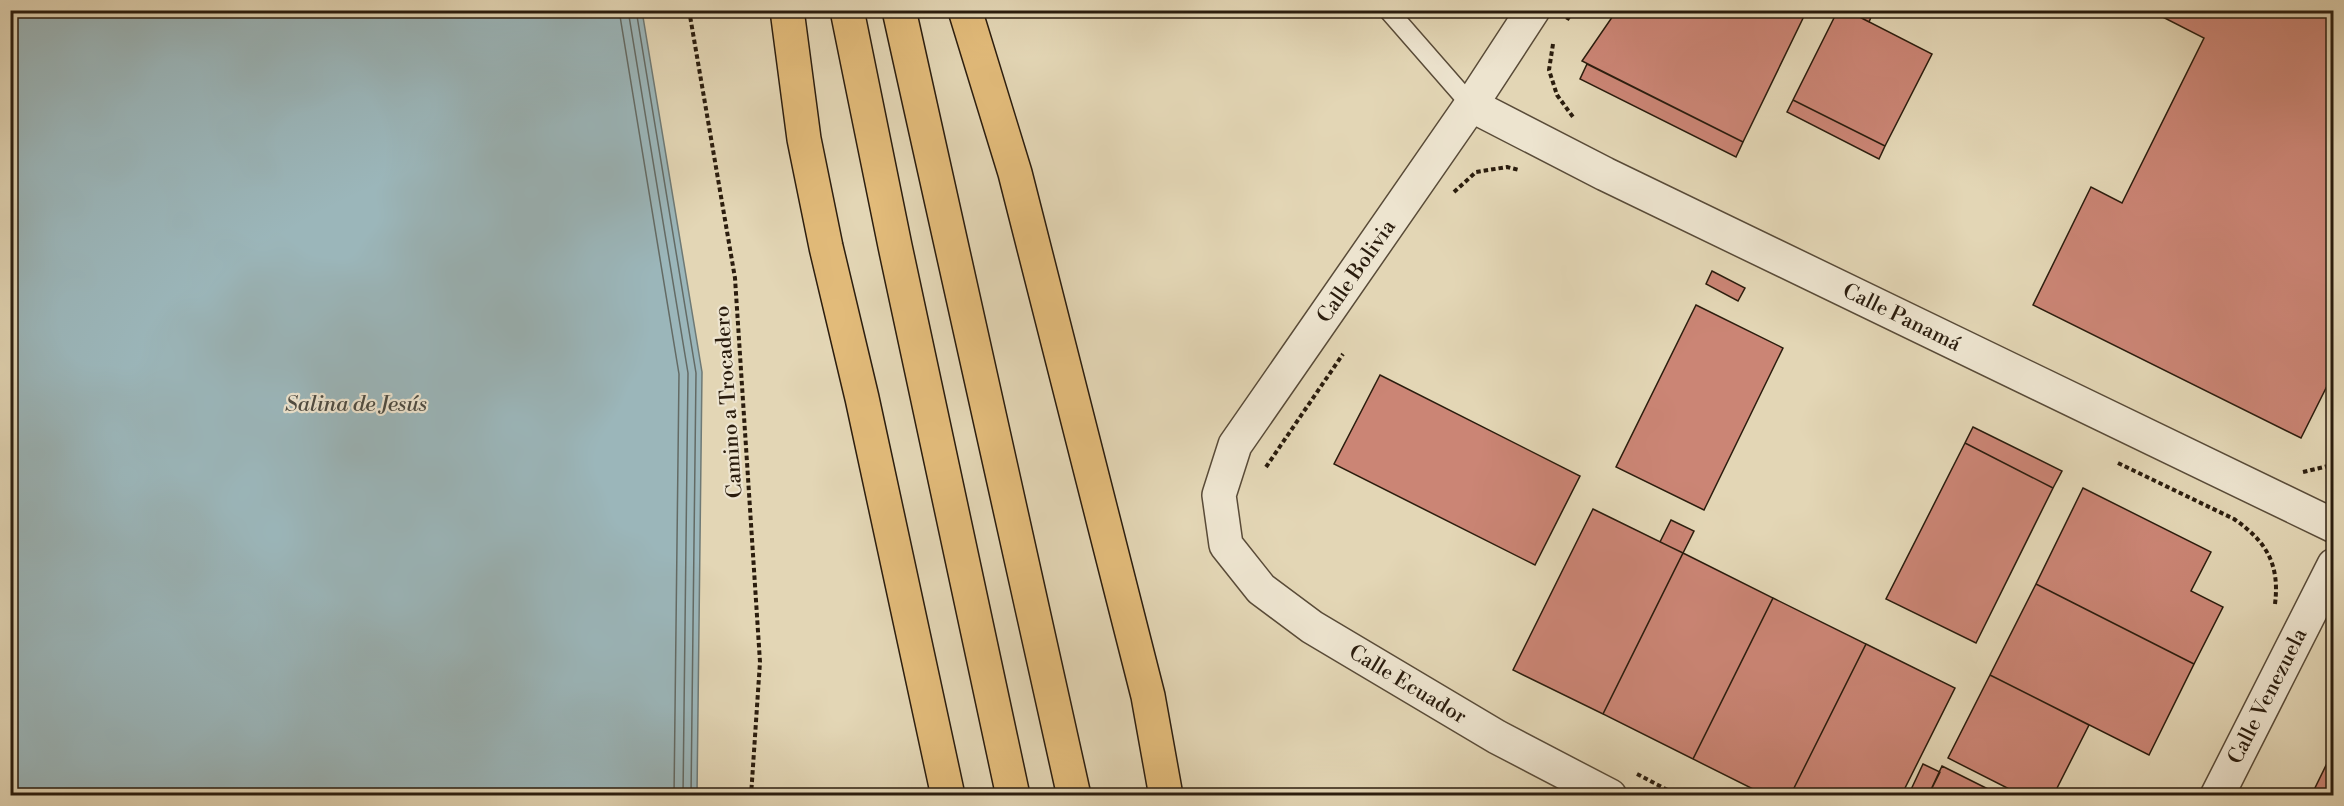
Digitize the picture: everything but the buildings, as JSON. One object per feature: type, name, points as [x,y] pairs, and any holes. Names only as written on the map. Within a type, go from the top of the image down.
[{"type":"highway","points":[[787,10],[804,139],[948,795]]},
{"type":"highway","points":[[847,10],[895,246],[1014,795]]},
{"type":"highway","points":[[899,10],[1074,795]]},
{"type":"highway","points":[[965,10],[1018,184],[1148,696],[1166,795]]},
{"type":"street","name":"Calle Bolivia","points":[[1226,545],[1219,495],[1235,445],[1472,105],[1533,10]]},
{"type":"street","name":"Calle Panamá","points":[[1472,105],[1605,174],[2334,526]]},
{"type":"street","name":"Calle Ecuador","points":[[1226,545],[1261,589],[1312,627],[1497,737],[1618,782]]},
{"type":"street","name":"Calle Venezuela","points":[[2217,795],[2334,565]]},
{"type":"lane","points":[[1388,10],[1472,105]]},
{"type":"path","name":"Camino a Trocadero","points":[[689,10],[735,278],[760,662],[751,795]]},
{"type":"path","points":[[1452,194],[1476,172],[1507,167],[1524,172]]},
{"type":"path","points":[[1263,471],[1346,349]]},
{"type":"path","points":[[2118,462],[2234,519],[2248,529],[2263,544],[2272,564],[2277,586],[2274,609]]},
{"type":"path","points":[[1618,782],[1679,795]]},
{"type":"water","name":"Salina de Jesús","points":[[10,11],[642,11],[702,372],[697,795],[11,795]]}]
